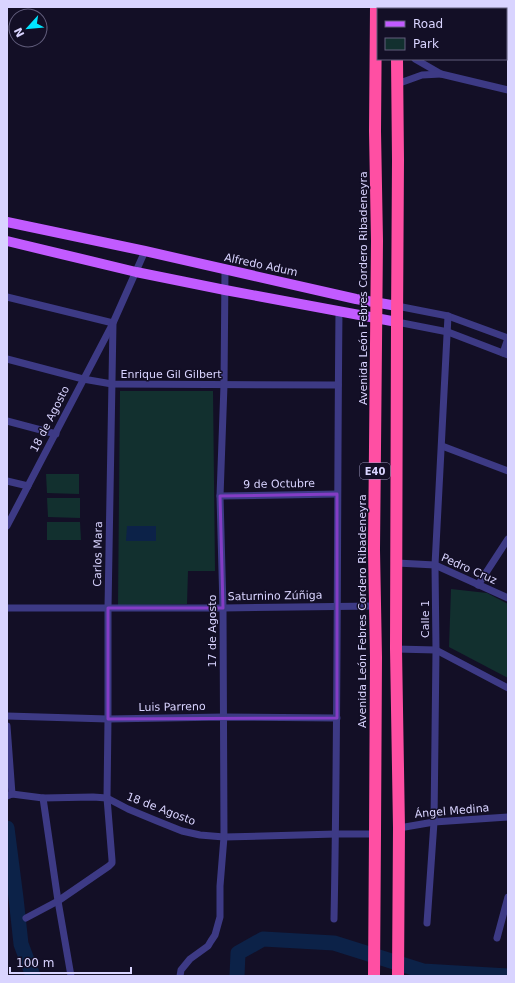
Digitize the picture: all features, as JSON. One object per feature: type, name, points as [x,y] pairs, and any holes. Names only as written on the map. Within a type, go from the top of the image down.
[{"type":"highway","name":"Avenida León Febres Cordero Ribadeneyra","points":[[374,976],[376,657],[374,550],[377,241],[376,7]]},
{"type":"highway","name":"E40","points":[[397,60],[396,699],[399,828],[398,976]]},
{"type":"highway","points":[[374,550],[383,556],[392,554],[397,557]]},
{"type":"highway","points":[[375,588],[380,586],[389,586],[397,591]]},
{"type":"highway","points":[[376,657],[378,662],[388,666],[393,663],[396,654]]},
{"type":"highway","points":[[376,701],[378,697],[383,694],[388,694],[396,699]]},
{"type":"main road","name":"Alfredo Adum","points":[[7,222],[397,306]]},
{"type":"main road","points":[[7,241],[136,272],[397,322]]},
{"type":"street","points":[[417,60],[441,74]]},
{"type":"street","points":[[397,84],[422,75],[441,74],[508,90]]},
{"type":"street","name":"Carlos Mara","points":[[58,901],[112,863],[107,798],[108,608],[113,323],[145,251]]},
{"type":"street","name":"17 de Agosto","points":[[180,976],[181,970],[190,958],[208,946],[214,935],[220,917],[220,886],[224,837],[223,608],[220,496],[224,385],[225,270]]},
{"type":"street","points":[[7,296],[113,323]]},
{"type":"street","name":"Alfredo Adum","points":[[397,306],[448,316],[508,338]]},
{"type":"street","points":[[334,919],[337,718],[339,311]]},
{"type":"street","name":"Calle 1","points":[[427,923],[434,822],[436,650],[435,565],[448,316]]},
{"type":"street","points":[[397,322],[448,332],[506,354],[508,338]]},
{"type":"street","name":"18 de Agosto","points":[[7,526],[113,323]]},
{"type":"street","name":"Enrique Gil Gilbert","points":[[7,360],[83,379],[112,384],[338,385]]},
{"type":"street","points":[[7,421],[56,434]]},
{"type":"street","points":[[442,446],[508,471]]},
{"type":"street","points":[[7,481],[28,486]]},
{"type":"street","name":"9 de Octubre","points":[[220,496],[337,494]]},
{"type":"street","points":[[478,585],[508,539]]},
{"type":"street","name":"Pedro Cruz","points":[[397,557],[435,565],[508,598]]},
{"type":"street","name":"Saturnino Zúñiga","points":[[7,608],[375,606]]},
{"type":"street","points":[[396,654],[436,650],[508,688]]},
{"type":"street","name":"Luis Parreno","points":[[7,716],[108,719],[223,717],[337,718]]},
{"type":"street","points":[[7,726],[10,795]]},
{"type":"street","name":"18 de Agosto","points":[[10,795],[43,798],[107,798],[128,809],[182,831],[200,835],[224,837],[375,834]]},
{"type":"street","points":[[43,798],[71,976]]},
{"type":"street","name":"Ángel Medina","points":[[399,828],[434,822],[508,818]]},
{"type":"street","points":[[497,938],[508,897]]},
{"type":"street","points":[[26,918],[58,901]]},
{"type":"highlighted area","points":[[337,494],[337,718],[108,719],[108,608],[223,608],[220,496]]},
{"type":"green space","points":[[120,391],[213,391],[215,571],[188,571],[187,604],[118,605]]},
{"type":"green space","points":[[46,474],[79,474],[79,494],[47,493]]},
{"type":"green space","points":[[47,498],[80,498],[80,518],[48,517]]},
{"type":"green space","points":[[47,522],[80,522],[81,540],[47,540]]},
{"type":"green space","points":[[451,589],[487,593],[508,604],[508,678],[449,647]]},
{"type":"water","points":[[127,526],[156,526],[156,541],[126,541]]},
{"type":"waterway","points":[[7,828],[21,944],[33,976]]},
{"type":"waterway","points":[[237,976],[238,953],[263,939],[334,943],[423,971],[508,976]]}]
